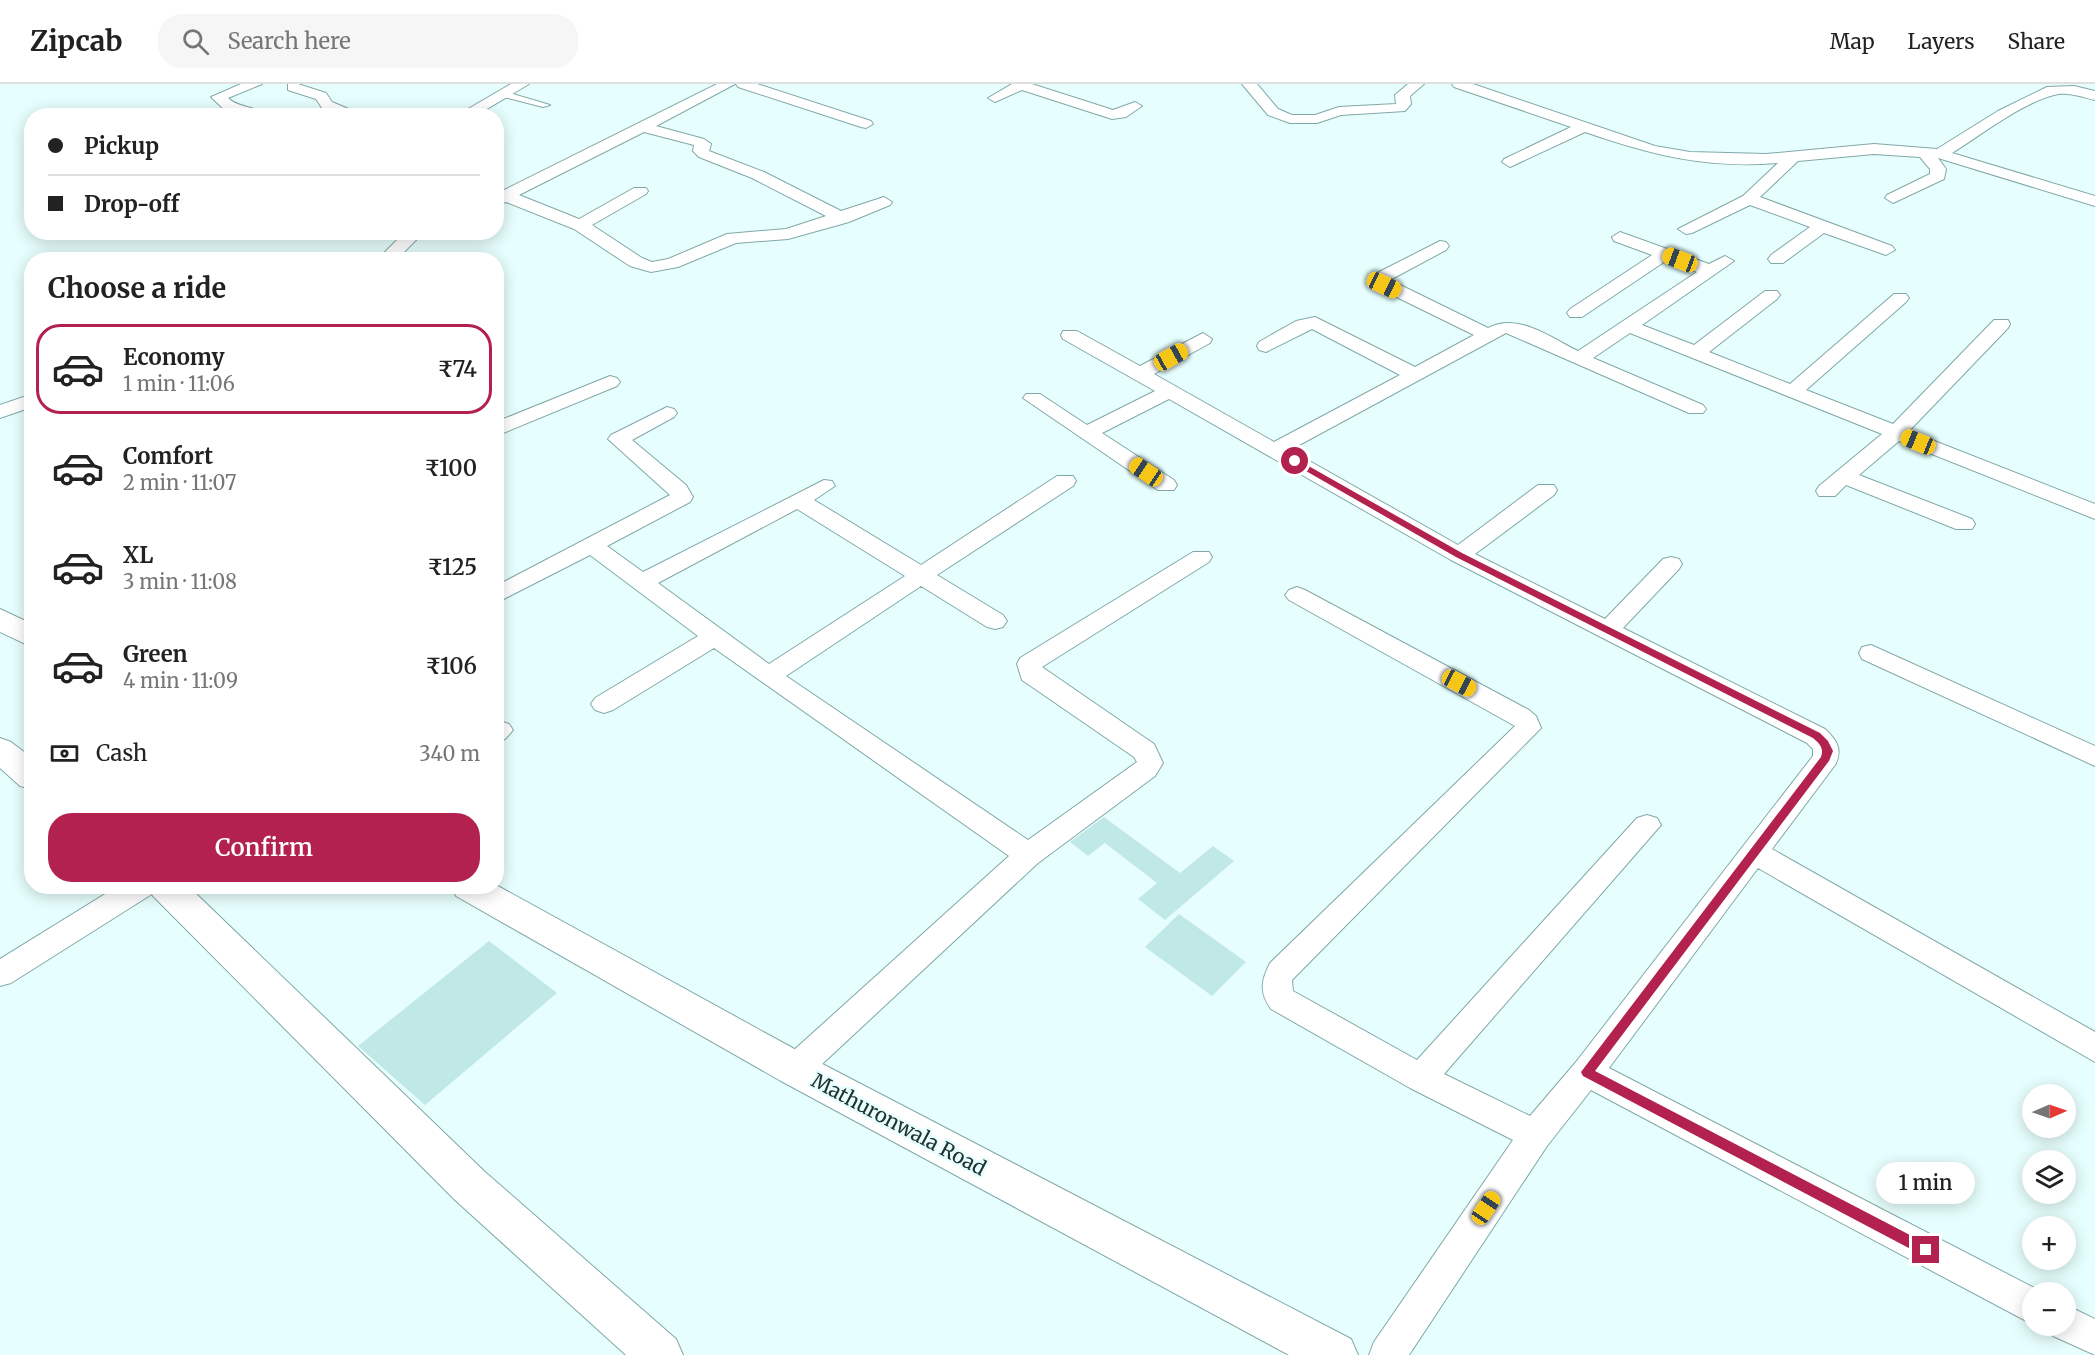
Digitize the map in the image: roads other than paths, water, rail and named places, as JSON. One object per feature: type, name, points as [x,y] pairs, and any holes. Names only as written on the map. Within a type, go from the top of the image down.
[{"type":"street","points":[[231,108],[218,96],[255,84]]},
{"type":"street","points":[[478,108],[522,84]]},
{"type":"street","points":[[504,197],[728,84]]},
{"type":"street","points":[[743,84],[866,124]]},
{"type":"street","points":[[995,98],[1022,84],[1112,115],[1135,106]]},
{"type":"street","points":[[1249,84],[1281,117],[1308,120],[1340,111],[1400,108],[1404,105],[1402,95],[1417,84]]},
{"type":"street","points":[[1460,84],[1621,142],[1681,156],[1792,158],[1852,150],[1933,154],[2095,201]]},
{"type":"street","points":[[293,87],[321,96],[327,105],[335,108]]},
{"type":"street","points":[[1933,154],[2003,114],[2052,90],[2074,90],[2095,96]]},
{"type":"street","points":[[642,128],[699,142],[703,144],[701,151],[704,154],[758,175],[843,218]]},
{"type":"street","points":[[1510,162],[1582,128]]},
{"type":"street","points":[[1893,198],[1938,176],[1933,154]]},
{"type":"street","points":[[1686,229],[1749,199],[1792,158]]},
{"type":"street","points":[[580,225],[640,191]]},
{"type":"street","points":[[504,199],[580,225],[636,262],[651,267],[672,263],[733,238],[788,234],[843,218],[884,202]]},
{"type":"street","points":[[1749,199],[1886,250]]},
{"type":"street","points":[[1777,259],[1823,226]]},
{"type":"street","points":[[1579,359],[1718,266],[1665,254],[1620,237]]},
{"type":"street","points":[[395,252],[408,240]]},
{"type":"street","points":[[1440,246],[1383,277],[1380,282],[1488,335]]},
{"type":"street","points":[[1576,313],[1665,254]]},
{"type":"street","points":[[1698,352],[1771,295]]},
{"type":"street","points":[[1793,391],[1900,298]]},
{"type":"street","points":[[1266,346],[1303,325],[1315,323],[1414,374]]},
{"type":"street","points":[[1827,491],[1896,433],[2001,324]]},
{"type":"street","points":[[1628,326],[2095,512]]},
{"type":"street","points":[[1275,450],[1503,327],[1516,328],[1579,359],[1696,409]]},
{"type":"street","points":[[1070,335],[1459,555],[1609,629],[1816,736],[1825,743],[1828,751],[1826,758],[1587,1072],[1535,1135],[1387,1355]]},
{"type":"street","points":[[1140,374],[1203,339]]},
{"type":"street","points":[[504,427],[610,382]]},
{"type":"street","points":[[1087,432],[1170,391]]},
{"type":"street","points":[[1033,398],[1166,485]]},
{"type":"street","points":[[0,412],[24,403]]},
{"type":"street","points":[[504,592],[682,497],[678,490],[618,439],[667,413]]},
{"type":"street","points":[[1844,477],[1964,524]]},
{"type":"street","points":[[768,676],[1065,482]]},
{"type":"street","points":[[641,583],[824,486]]},
{"type":"street","points":[[1459,555],[1546,490]]},
{"type":"street","points":[[798,500],[995,621]]},
{"type":"street","points":[[591,545],[768,676],[1028,855]]},
{"type":"street","points":[[795,1069],[1028,855],[1146,769],[1150,763],[1145,751],[1031,674],[1029,664],[1201,557]]},
{"type":"street","points":[[1609,629],[1671,564]]},
{"type":"street","points":[[1297,596],[1520,716],[1527,722],[1525,733],[1281,972],[1275,982],[1275,992],[1282,1000],[1421,1078],[1535,1135]]},
{"type":"street","points":[[0,619],[24,632]]},
{"type":"street","points":[[604,704],[714,637]]},
{"type":"street","points":[[1870,652],[2095,757]]},
{"type":"street","points":[[0,750],[24,770]]},
{"type":"street","points":[[1421,1078],[1647,825]]},
{"type":"street","points":[[1754,852],[2095,1048]]},
{"type":"street","points":[[0,974],[129,894]]},
{"type":"street","points":[[173,894],[471,1186],[660,1355]]},
{"type":"street","name":"Mathuronwala Road","points":[[482,894],[795,1069],[1335,1355]]},
{"type":"street","points":[[1587,1072],[2022,1301]]},
{"type":"street","points":[[2076,1328],[2095,1338]]},
{"type":"lane","points":[[503,94],[546,105]]}]
